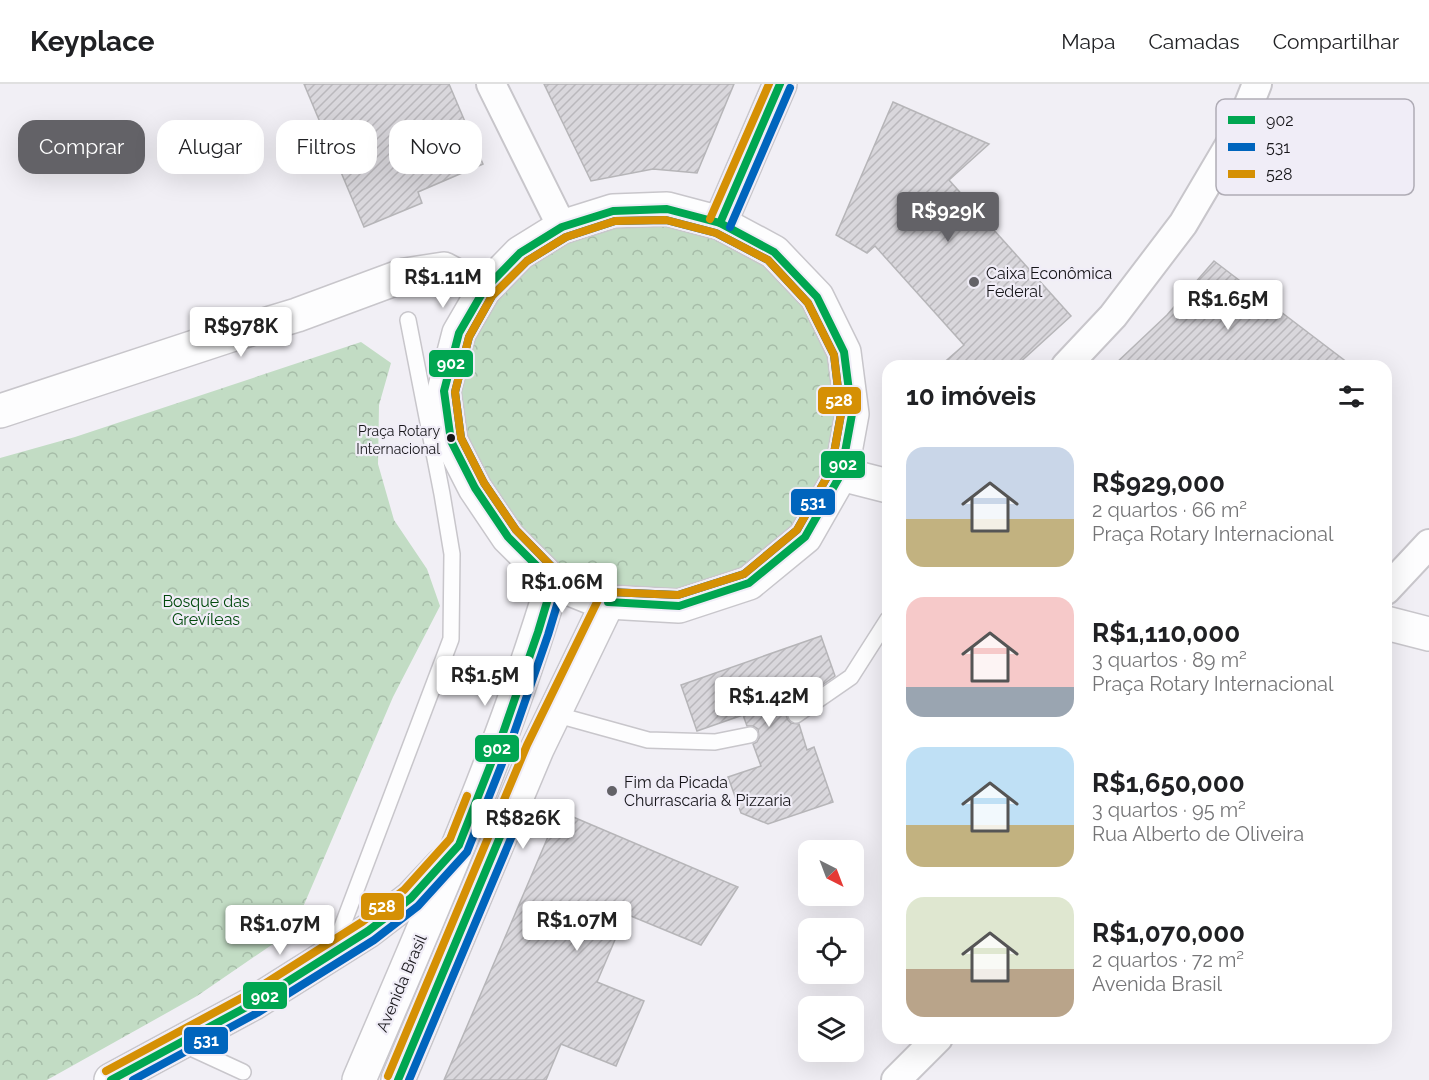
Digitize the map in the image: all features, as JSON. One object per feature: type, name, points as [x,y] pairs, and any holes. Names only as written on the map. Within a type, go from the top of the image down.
[{"type":"main road","points":[[720,223],[780,84]]},
{"type":"main road","points":[[667,209],[720,223],[774,252],[817,297],[844,352],[852,414],[840,474],[805,537],[749,583],[680,606],[608,602],[590,597],[553,582],[508,537],[475,488],[451,441],[444,391],[459,333],[484,290],[519,254],[562,227],[613,211],[667,209]]},
{"type":"main road","points":[[0,411],[297,315],[405,275],[444,269],[484,290]]},
{"type":"main road","points":[[840,474],[882,484]]},
{"type":"main road","name":"Avenida Brasil","points":[[359,1080],[459,846],[503,733],[553,582]]},
{"type":"main road","points":[[399,1080],[537,749],[608,602]]},
{"type":"main road","points":[[1392,625],[1429,634]]},
{"type":"main road","points":[[111,1080],[252,1004],[368,931],[411,898],[459,846]]},
{"type":"street","points":[[491,84],[562,227]]},
{"type":"street","points":[[1251,99],[1257,84]]},
{"type":"street","points":[[1072,360],[1113,316],[1183,224],[1216,168]]},
{"type":"street","points":[[1392,584],[1429,544]]},
{"type":"street","points":[[896,1080],[932,1044]]},
{"type":"lane","points":[[332,953],[451,639],[452,554],[408,320]]},
{"type":"lane","points":[[435,459],[447,412]]},
{"type":"lane","points":[[796,715],[851,677],[882,628]]},
{"type":"lane","points":[[554,714],[648,740],[715,742],[750,735]]},
{"type":"lane","points":[[180,1043],[243,1072]]},
{"type":"green space","name":"Praça Rotary Internacional","points":[[720,223],[817,297],[852,414],[805,537],[679,606],[553,582],[451,441],[459,333],[562,227]]},
{"type":"green space","name":"Bosque das Grevíleas","points":[[361,342],[391,363],[379,405],[378,464],[394,520],[427,569],[440,606],[393,697],[303,907],[289,933],[197,996],[47,1080],[0,1080],[0,458],[75,437]]},
{"type":"building","points":[[304,84],[449,84],[464,120],[389,120],[389,174],[460,174],[418,192],[422,203],[364,227],[342,174],[377,174],[377,120],[319,120]]},
{"type":"building","points":[[544,84],[734,84],[697,173],[653,169],[591,181]]},
{"type":"building","name":"Caixa Econômica Federal","points":[[893,102],[989,144],[949,180],[1071,316],[1023,360],[947,360],[964,345],[875,246],[867,253],[836,235]]},
{"type":"building","points":[[1214,261],[1344,360],[1119,360],[1167,315]]},
{"type":"building","points":[[821,636],[835,676],[815,690],[790,699],[792,706],[786,715],[791,723],[799,724],[807,750],[814,747],[833,802],[768,824],[741,813],[728,777],[761,766],[753,744],[759,738],[758,729],[747,726],[743,715],[697,731],[681,685]]},
{"type":"building","points":[[559,811],[738,887],[701,945],[626,914],[597,982],[644,1001],[616,1066],[561,1044],[546,1080],[444,1080]]},
{"type":"transit line","name":"528","points":[[710,219],[769,84]]},
{"type":"transit line","name":"902","points":[[720,223],[780,84]]},
{"type":"transit line","name":"531","points":[[730,227],[790,88]]},
{"type":"transit line","name":"902","points":[[553,582],[508,537],[475,488],[451,441],[444,391],[459,333],[484,290],[520,253],[562,227],[613,211],[667,209],[720,223],[774,252],[817,297],[844,352],[852,414],[841,474],[805,537],[749,583],[679,606],[608,602]]},
{"type":"transit line","name":"531","points":[[560,575],[516,530],[484,483],[461,438],[455,392],[469,337],[492,296],[527,261],[566,237],[615,221],[666,220],[716,233],[768,260],[808,303],[834,355],[841,414],[831,470],[797,530],[744,574],[678,595],[609,592]]},
{"type":"transit line","name":"528","points":[[388,1076],[527,745],[600,596],[608,592],[678,595],[744,574],[797,530],[831,470],[841,414],[834,355],[808,303],[768,260],[716,233],[666,220],[615,221],[566,237],[527,261],[492,296],[469,337],[455,392],[461,438],[484,483],[516,530],[560,575]]},
{"type":"transit line","name":"902","points":[[111,1080],[252,1004],[368,931],[411,898],[459,845],[503,733],[553,582]]},
{"type":"transit line","name":"531","points":[[133,1080],[257,1013],[374,940],[418,906],[467,852],[513,736],[563,585]]},
{"type":"transit line","name":"528","points":[[106,1071],[247,995],[362,922],[404,890],[450,839],[467,796]]},
{"type":"transit line","name":"902","points":[[398,1080],[507,820]]},
{"type":"transit line","name":"531","points":[[409,1080],[517,824]]},
{"type":"place","name":"Caixa Econômica Federal","points":[[974,282]]},
{"type":"place","name":"Praça Rotary Internacional","points":[[451,438]]},
{"type":"place","name":"Fim da Picada Churrascaria & Pizzaria","points":[[612,791]]}]
